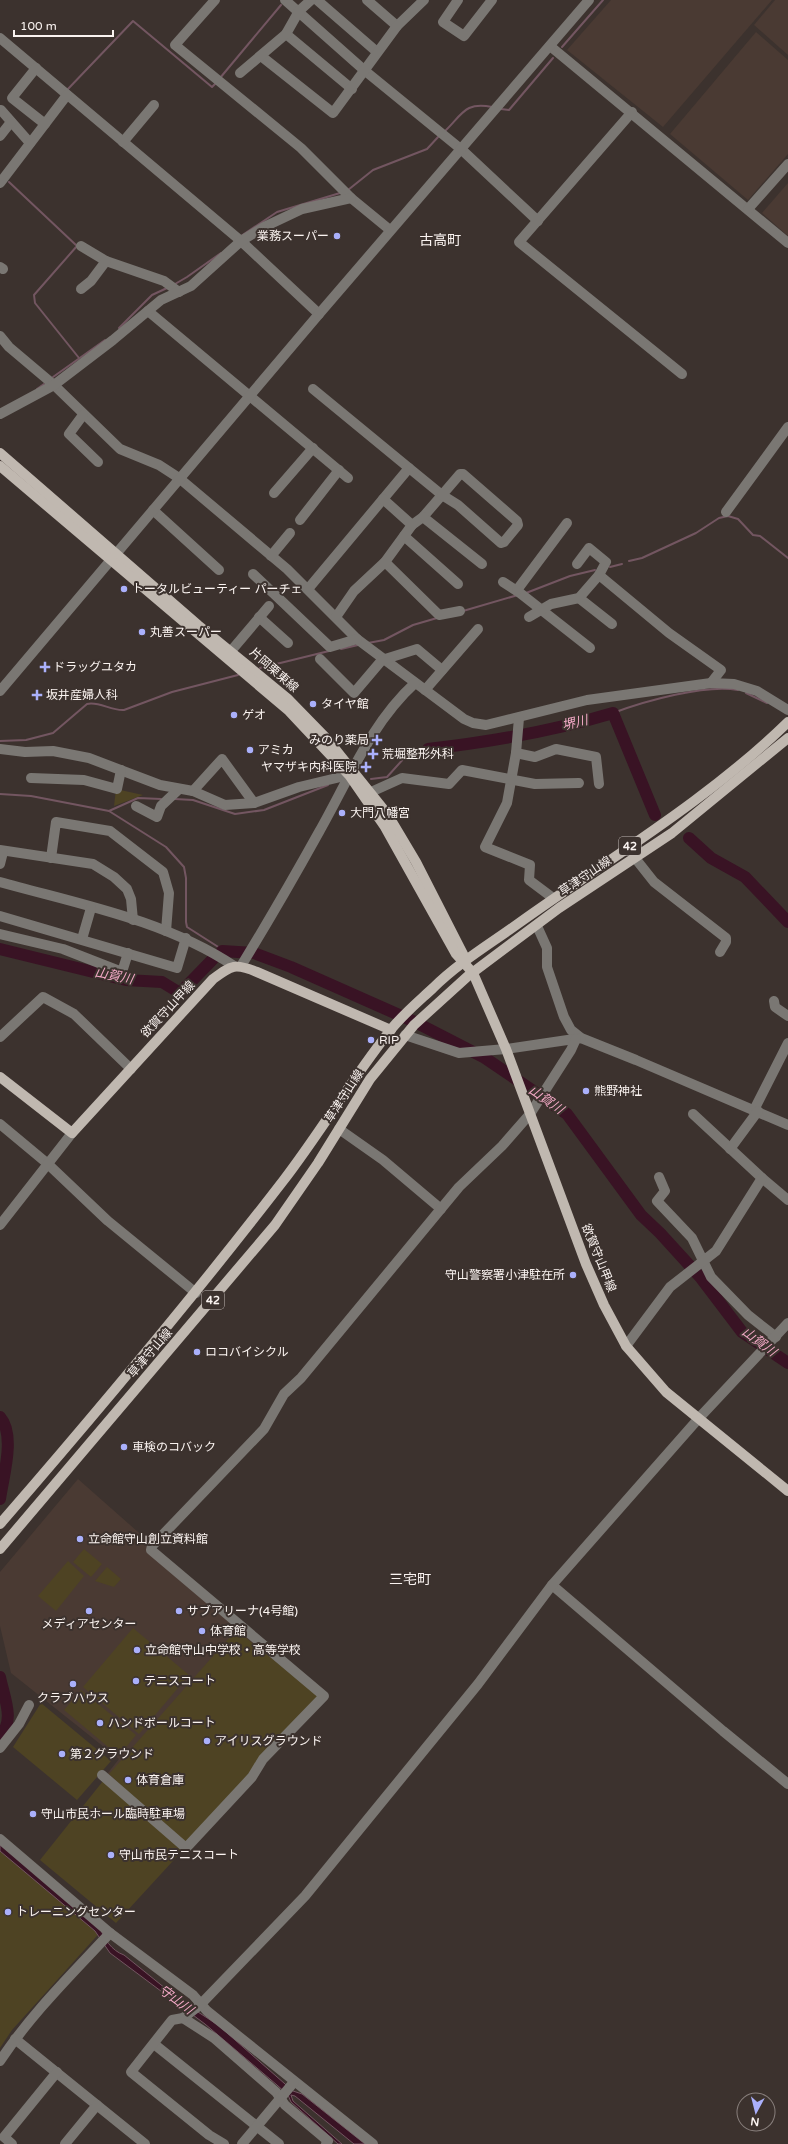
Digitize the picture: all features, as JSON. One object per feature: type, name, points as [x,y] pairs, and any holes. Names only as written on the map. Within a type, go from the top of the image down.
[{"type":"main road","name":"片岡栗東線","points":[[0,453],[114,557],[289,711],[371,792],[416,862],[464,956],[465,962]]},
{"type":"main road","name":"片岡栗東線","points":[[0,466],[231,650],[287,698],[327,739],[351,772],[385,827],[456,954],[465,962],[473,973]]},
{"type":"main road","name":"草津守山線","points":[[0,1524],[104,1404],[196,1293],[290,1173],[327,1117],[390,1030],[436,985],[465,962],[553,898],[659,826],[760,749],[788,722]]},
{"type":"main road","name":"草津守山線","points":[[0,1549],[251,1254],[301,1188],[370,1079],[405,1035],[431,1008],[473,973],[559,908],[672,833],[788,738]]},
{"type":"main road","points":[[238,966],[390,1030]]},
{"type":"main road","name":"欲賀守山甲線","points":[[72,1133],[213,979],[238,966]]},
{"type":"main road","name":"欲賀守山甲線","points":[[473,973],[506,1049],[592,1278],[604,1305],[626,1346],[666,1392],[788,1491]]},
{"type":"main road","points":[[0,1077],[72,1133]]},
{"type":"street","points":[[215,0],[175,45],[300,148],[351,198],[390,230]]},
{"type":"street","points":[[285,0],[364,70],[462,150],[538,221]]},
{"type":"street","points":[[240,73],[286,34],[299,11],[311,0]]},
{"type":"street","points":[[316,0],[377,52]]},
{"type":"street","points":[[367,0],[397,26]]},
{"type":"street","points":[[458,0],[443,22],[464,36],[492,0]]},
{"type":"street","points":[[0,691],[390,230],[462,150],[590,0]]},
{"type":"street","points":[[261,56],[333,113],[397,26],[421,1]]},
{"type":"street","points":[[286,34],[352,89]]},
{"type":"street","points":[[2,42],[36,68],[240,241],[319,314]]},
{"type":"street","points":[[550,46],[632,112],[788,243]]},
{"type":"street","points":[[36,68],[12,98],[45,124]]},
{"type":"street","points":[[0,183],[67,95]]},
{"type":"street","points":[[123,142],[154,105]]},
{"type":"street","points":[[1,110],[30,143]]},
{"type":"street","points":[[632,112],[519,242],[682,374]]},
{"type":"street","points":[[0,136],[11,122]]},
{"type":"street","points":[[748,209],[788,164]]},
{"type":"street","points":[[0,414],[54,385],[113,340],[161,300],[191,286],[240,241],[302,209],[351,198]]},
{"type":"street","points":[[82,246],[106,261],[164,281],[179,292]]},
{"type":"street","points":[[81,289],[91,281],[106,261]]},
{"type":"street","points":[[148,311],[348,478]]},
{"type":"street","points":[[0,336],[9,347],[54,385],[83,415],[120,449],[159,465],[180,478],[308,589],[361,643],[382,660],[415,682],[464,719],[473,723],[486,725],[587,700],[711,683],[734,684],[757,691],[788,710]]},
{"type":"street","points":[[313,389],[442,495],[458,505],[501,543],[504,542],[518,525],[517,521],[464,474],[460,474],[442,495],[423,517],[412,525],[385,562],[354,591],[336,617]]},
{"type":"street","points":[[83,415],[69,434],[98,462]]},
{"type":"street","points":[[726,512],[788,427]]},
{"type":"street","points":[[274,494],[313,448]]},
{"type":"street","points":[[308,589],[409,468]]},
{"type":"street","points":[[300,520],[339,470]]},
{"type":"street","points":[[383,499],[412,525]]},
{"type":"street","points":[[153,510],[218,570]]},
{"type":"street","points":[[423,517],[482,564]]},
{"type":"street","points":[[521,593],[567,524]]},
{"type":"street","points":[[271,556],[290,532]]},
{"type":"street","points":[[404,536],[458,584]]},
{"type":"street","points":[[529,617],[550,604],[579,598],[599,575],[606,562],[589,548],[577,564]]},
{"type":"street","points":[[385,562],[439,614],[460,611]]},
{"type":"street","points":[[253,574],[330,647],[361,643]]},
{"type":"street","points":[[599,575],[669,633],[721,670],[711,683]]},
{"type":"street","points":[[502,582],[521,593],[590,648]]},
{"type":"street","points":[[579,598],[612,624]]},
{"type":"street","points":[[231,650],[269,606]]},
{"type":"street","points":[[259,617],[288,643]]},
{"type":"street","points":[[425,690],[478,629]]},
{"type":"street","points":[[320,659],[354,694],[382,660],[417,649],[442,670]]},
{"type":"street","points":[[0,882],[133,920],[186,938],[238,966],[316,838],[351,772],[391,708],[415,682]]},
{"type":"street","points":[[519,718],[516,753],[507,803],[485,846],[530,865],[529,880],[553,898]]},
{"type":"street","points":[[0,749],[24,752],[53,751],[89,758],[160,785],[193,791],[225,805],[254,803],[299,787],[351,772]]},
{"type":"street","points":[[516,753],[535,757],[556,749],[596,757],[599,784]]},
{"type":"street","points":[[193,791],[222,758],[254,803]]},
{"type":"street","points":[[31,778],[84,780],[117,789],[121,770]]},
{"type":"street","points":[[371,792],[402,778],[449,784],[462,770],[512,778],[535,784],[579,784]]},
{"type":"street","points":[[136,806],[157,817],[161,806],[179,788]]},
{"type":"street","points":[[51,858],[56,822],[110,831],[163,872],[169,893],[166,931]]},
{"type":"street","points":[[0,864],[2,851],[93,864],[114,877],[127,889],[131,899],[133,920]]},
{"type":"street","points":[[635,858],[654,882],[726,938],[720,952]]},
{"type":"street","points":[[82,939],[92,908]]},
{"type":"street","points":[[0,916],[177,968],[186,938]]},
{"type":"street","points":[[537,926],[547,948],[547,967],[564,1017],[578,1039]]},
{"type":"street","points":[[0,934],[63,949],[122,972],[128,953]]},
{"type":"street","points":[[0,1037],[43,996],[74,1014],[131,1069]]},
{"type":"street","points":[[774,1001],[775,1007],[788,1016]]},
{"type":"street","points":[[405,1035],[459,1053],[506,1049],[578,1039],[756,1110],[788,1125]]},
{"type":"street","points":[[102,1775],[186,1848],[252,1777],[263,1759],[324,1696],[151,1550],[152,1546],[264,1429],[284,1394],[301,1378],[459,1187],[502,1146],[530,1114],[578,1039]]},
{"type":"street","points":[[730,1149],[756,1110],[788,1043]]},
{"type":"street","points":[[693,1114],[788,1200]]},
{"type":"street","points":[[0,1124],[48,1164],[108,1221],[196,1293]]},
{"type":"street","points":[[339,1129],[383,1160],[441,1209]]},
{"type":"street","points":[[0,1225],[72,1133]]},
{"type":"street","points":[[659,1177],[665,1191],[658,1201],[692,1238],[711,1277],[748,1315],[776,1337]]},
{"type":"street","points":[[626,1346],[670,1288],[716,1251],[762,1178]]},
{"type":"street","points":[[224,2144],[209,2135],[131,2072],[172,2020],[184,2018],[200,2005],[305,1896],[339,1857],[478,1684],[552,1585],[699,1418],[776,1337],[788,1322]]},
{"type":"street","points":[[552,1585],[723,1731],[788,1784]]},
{"type":"street","points":[[0,1748],[19,1724],[30,1705]]},
{"type":"street","points":[[0,1839],[110,1933],[193,1995],[200,2005],[373,2144]]},
{"type":"street","points":[[0,2061],[15,2039],[42,2006],[110,1933]]},
{"type":"street","points":[[184,2018],[214,2038],[276,2092],[285,2105],[328,2141],[326,2144]]},
{"type":"street","points":[[15,2039],[145,2144]]},
{"type":"street","points":[[154,2044],[279,2144]]},
{"type":"street","points":[[12,2144],[4,2137],[57,2072]]},
{"type":"street","points":[[242,2144],[294,2082]]},
{"type":"street","points":[[65,2144],[97,2105]]},
{"type":"shaded area","points":[[611,0],[772,0],[663,127],[567,50]]},
{"type":"shaded area","points":[[775,0],[788,0],[788,55],[754,25]]},
{"type":"shaded area","points":[[756,32],[788,60],[788,154],[748,200],[670,134]]},
{"type":"shaded area","points":[[788,183],[788,236],[762,213]]},
{"type":"shaded area","points":[[116,789],[143,795],[114,806]]},
{"type":"shaded area","name":"立命館守山中学校・高等学校","points":[[78,1479],[309,1683],[186,1845],[107,1774],[119,1759],[11,1673],[0,1626],[0,1572]]},
{"type":"shaded area","points":[[84,1549],[102,1564],[91,1577],[73,1562]]},
{"type":"shaded area","points":[[68,1561],[84,1576],[56,1611],[38,1596]]},
{"type":"shaded area","points":[[107,1567],[121,1579],[114,1587],[95,1581]]},
{"type":"shaded area","name":"テニスコート","points":[[133,1628],[189,1675],[139,1734],[83,1687]]},
{"type":"shaded area","name":"アイリスグラウンド","points":[[236,1630],[319,1696],[185,1844],[109,1774]]},
{"type":"shaded area","name":"ハンドボールコート","points":[[81,1690],[136,1735],[119,1756],[64,1710]]},
{"type":"shaded area","name":"第２グラウンド","points":[[41,1703],[111,1761],[77,1800],[13,1747]]},
{"type":"shaded area","name":"守山市民テニスコート","points":[[103,1781],[183,1850],[116,1923],[40,1860]]},
{"type":"shaded area","points":[[0,1845],[104,1928],[12,2030],[0,2048]]},
{"type":"water","name":"守山川","points":[[0,1844],[100,1927],[106,1940],[112,1947],[181,2001],[218,2025],[293,2091],[302,2094],[365,2144],[354,2144],[295,2096],[291,2095],[293,2101],[342,2144],[338,2144],[291,2102],[288,2095],[277,2085],[205,2024],[110,1953],[95,1931],[0,1851]]},
{"type":"waterway","points":[[562,47],[603,0]]},
{"type":"waterway","points":[[220,78],[281,5]]},
{"type":"waterway","points":[[67,90],[133,21],[212,87],[216,83]]},
{"type":"waterway","points":[[501,109],[509,110],[553,58]]},
{"type":"waterway","points":[[444,132],[460,115],[470,108],[476,106],[492,107]]},
{"type":"waterway","points":[[348,190],[373,170],[427,149],[439,136]]},
{"type":"waterway","points":[[9,182],[77,246],[34,295],[35,303],[79,358]]},
{"type":"waterway","points":[[241,236],[277,212],[340,193]]},
{"type":"waterway","points":[[175,284],[221,253]]},
{"type":"waterway","points":[[119,328],[152,295],[167,288]]},
{"type":"waterway","points":[[53,377],[105,340]]},
{"type":"waterway","points":[[37,389],[44,384]]},
{"type":"waterway","points":[[629,561],[642,558],[696,533],[719,518],[728,516],[738,519],[753,535],[760,536],[788,558]]},
{"type":"waterway","points":[[610,567],[622,564]]},
{"type":"waterway","points":[[526,593],[570,576],[595,570]]},
{"type":"waterway","points":[[463,611],[518,595]]},
{"type":"waterway","points":[[368,643],[384,640],[413,625],[437,618]]},
{"type":"waterway","points":[[341,649],[358,645]]},
{"type":"waterway","points":[[260,668],[329,651]]},
{"type":"waterway","points":[[0,741],[26,740],[53,733],[87,704],[92,703],[124,710],[172,692],[238,675]]},
{"type":"waterway","points":[[613,713],[658,699],[692,691],[709,689],[738,690]]},
{"type":"waterway","points":[[746,693],[767,703]]},
{"type":"waterway","name":"堺川","points":[[428,749],[521,735],[568,725],[613,713],[655,815]]},
{"type":"waterway","points":[[371,779],[387,777],[406,756],[428,749]]},
{"type":"waterway","points":[[175,799],[193,800],[235,814],[264,810],[328,785]]},
{"type":"waterway","points":[[0,794],[31,796],[109,811],[166,847],[184,867],[186,878],[187,927],[223,950]]},
{"type":"waterway","points":[[109,811],[138,798],[161,799]]},
{"type":"waterway","name":"堺川","points":[[689,838],[711,858],[745,877],[788,922]]},
{"type":"waterway","name":"山賀川","points":[[0,949],[126,980],[162,982],[180,993],[213,959]]},
{"type":"waterway","name":"山賀川","points":[[222,951],[254,953],[291,967],[415,1022],[485,1058],[567,1114],[641,1215],[660,1233],[701,1278],[742,1332],[788,1363]]},
{"type":"waterway","points":[[0,1417],[5,1425],[8,1445],[6,1468],[0,1499]]},
{"type":"waterway","points":[[0,1677],[6,1699],[8,1715],[5,1729],[0,1735]]},
{"type":"place","name":"業務スーパー","points":[[337,236]]},
{"type":"place","name":"トータルビューティー パーチェ","points":[[124,589]]},
{"type":"place","name":"丸善スーパー","points":[[142,632]]},
{"type":"place","name":"ドラッグユタカ","points":[[45,667]]},
{"type":"place","name":"坂井産婦人科","points":[[37,695]]},
{"type":"place","name":"タイヤ館","points":[[313,704]]},
{"type":"place","name":"ゲオ","points":[[234,715]]},
{"type":"place","name":"みのり薬局","points":[[377,740]]},
{"type":"place","name":"アミカ","points":[[250,750]]},
{"type":"place","name":"荒堀整形外科","points":[[373,754]]},
{"type":"place","name":"ヤマザキ内科医院","points":[[366,767]]},
{"type":"place","name":"大門八幡宮","points":[[342,813]]},
{"type":"place","name":"RIP","points":[[371,1040]]},
{"type":"place","name":"熊野神社","points":[[586,1091]]},
{"type":"place","name":"守山警察署小津駐在所","points":[[573,1275]]},
{"type":"place","name":"ロコバイシクル","points":[[197,1352]]},
{"type":"place","name":"車検のコバック","points":[[124,1447]]},
{"type":"place","name":"立命館守山創立資料館","points":[[80,1539]]},
{"type":"place","name":"メディアセンター","points":[[89,1611]]},
{"type":"place","name":"サブアリーナ(4号館)","points":[[179,1611]]},
{"type":"place","name":"体育館","points":[[202,1631]]},
{"type":"place","name":"立命館守山中学校・高等学校","points":[[137,1650]]},
{"type":"place","name":"テニスコート","points":[[136,1681]]},
{"type":"place","name":"クラブハウス","points":[[73,1684]]},
{"type":"place","name":"ハンドボールコート","points":[[100,1723]]},
{"type":"place","name":"アイリスグラウンド","points":[[207,1741]]},
{"type":"place","name":"第２グラウンド","points":[[62,1754]]},
{"type":"place","name":"体育倉庫","points":[[128,1780]]},
{"type":"place","name":"守山市民ホール臨時駐車場","points":[[33,1814]]},
{"type":"place","name":"守山市民テニスコート","points":[[111,1855]]},
{"type":"place","name":"トレーニングセンター","points":[[8,1912]]},
{"type":"district","name":"古高町","points":[[440,240]]},
{"type":"district","name":"三宅町","points":[[410,1579]]}]
